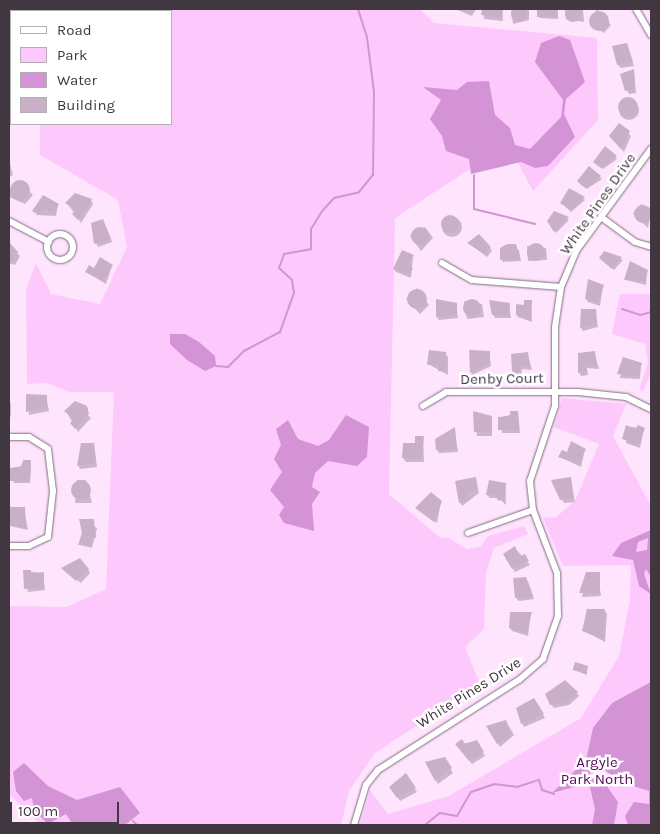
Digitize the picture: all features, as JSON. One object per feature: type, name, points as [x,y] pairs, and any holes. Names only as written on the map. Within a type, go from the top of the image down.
[{"type":"street","points":[[636,9],[651,35]]},
{"type":"street","name":"White Pines Drive","points":[[354,825],[366,784],[378,770],[519,680],[543,659],[558,616],[557,573],[532,510],[530,481],[555,406],[561,287],[576,251],[651,149]]},
{"type":"street","points":[[601,217],[635,242],[651,247]]},
{"type":"street","points":[[9,221],[49,242],[53,258],[66,259],[72,253],[68,237],[55,235],[49,242]]},
{"type":"street","points":[[442,263],[472,280],[561,287]]},
{"type":"street","name":"Denby Court","points":[[423,406],[446,392],[555,391],[608,393],[651,408]]},
{"type":"street","points":[[9,437],[35,439],[48,449],[53,491],[48,537],[30,546],[9,546]]},
{"type":"street","points":[[468,533],[532,510]]},
{"type":"green space","points":[[118,9],[420,9],[434,23],[597,38],[598,120],[533,191],[508,144],[395,218],[389,494],[439,537],[449,538],[467,549],[480,547],[488,536],[524,526],[528,534],[494,548],[486,572],[484,629],[465,647],[480,684],[375,753],[349,791],[341,825],[41,825],[9,794],[9,606],[67,607],[106,589],[114,392],[69,392],[47,383],[27,384],[26,290],[36,263],[51,294],[100,304],[127,247],[118,200],[40,155],[40,125],[172,125],[172,10]]},
{"type":"green space","points":[[620,294],[651,294],[651,372],[643,392],[639,390],[648,363],[645,344],[612,334]]},
{"type":"green space","name":"Argyle Park North","points":[[562,398],[626,404],[613,436],[651,506],[651,825],[360,825],[370,790],[388,814],[449,796],[581,718],[619,656],[630,600],[631,565],[563,566],[543,518],[556,517],[575,501],[599,444],[554,427]]},
{"type":"water","points":[[559,36],[570,40],[585,82],[566,99],[564,114],[575,137],[548,166],[535,168],[521,162],[471,174],[469,159],[446,151],[442,136],[430,119],[441,100],[423,87],[457,90],[467,82],[489,81],[495,115],[510,128],[515,145],[530,149],[561,117],[563,100],[535,62],[541,43]]},
{"type":"water","points":[[170,334],[185,334],[199,342],[215,356],[216,366],[205,371],[187,360],[170,344]]},
{"type":"water","points":[[346,415],[369,427],[367,457],[357,466],[328,461],[315,473],[312,487],[320,492],[312,504],[314,531],[284,523],[279,515],[284,507],[270,490],[282,472],[274,459],[281,445],[276,429],[288,420],[298,439],[318,446],[329,440]]},
{"type":"water","points":[[651,530],[651,577],[646,569],[644,574],[651,594],[639,586],[633,560],[612,556],[621,543]],"holes":[[[648,538],[647,550],[636,552],[638,542]]]},
{"type":"water","points":[[651,682],[651,825],[628,825],[625,816],[634,802],[649,804],[649,791],[623,783],[599,766],[589,773],[604,782],[618,802],[614,825],[592,825],[595,809],[589,783],[552,793],[586,760],[593,728],[612,703]]},
{"type":"water","points":[[24,763],[48,786],[77,800],[120,787],[140,813],[125,825],[73,825],[66,814],[48,824],[34,810],[32,798],[24,801],[16,791],[13,772]]},
{"type":"building","points":[[516,6],[522,6],[527,11],[525,20],[516,22],[511,17],[511,11]]},
{"type":"building","points":[[573,6],[581,14],[573,22],[565,14]]},
{"type":"building","points":[[482,9],[503,9],[502,18],[481,15]]},
{"type":"building","points":[[537,9],[557,9],[557,17],[537,17]]},
{"type":"building","points":[[599,11],[606,14],[609,21],[606,28],[599,31],[592,28],[589,21],[592,14]]},
{"type":"building","points":[[627,43],[633,62],[617,65],[612,46]]},
{"type":"building","points":[[634,69],[635,89],[625,91],[620,74]]},
{"type":"building","points":[[628,97],[635,100],[638,107],[635,114],[628,117],[621,114],[618,107],[621,100]]},
{"type":"building","points":[[619,123],[630,131],[621,149],[609,136]]},
{"type":"building","points":[[605,146],[617,156],[601,168],[593,162]]},
{"type":"building","points":[[589,166],[601,176],[585,188],[577,181]]},
{"type":"building","points":[[20,180],[27,183],[30,190],[27,197],[20,200],[13,197],[10,190],[13,183]]},
{"type":"building","points":[[569,188],[585,197],[570,210],[560,203]]},
{"type":"building","points":[[75,193],[92,199],[78,220],[72,214],[76,210],[65,203]]},
{"type":"building","points":[[43,195],[59,204],[54,213],[42,209],[39,215],[32,211]]},
{"type":"building","points":[[639,205],[647,205],[652,210],[650,221],[639,223],[634,218],[634,210]]},
{"type":"building","points":[[554,211],[569,217],[554,232],[547,221]]},
{"type":"building","points":[[446,215],[454,215],[459,220],[457,231],[446,233],[441,228],[441,220]]},
{"type":"building","points":[[103,219],[111,239],[94,244],[91,223]]},
{"type":"building","points":[[416,227],[424,227],[429,232],[427,243],[416,245],[411,240],[411,232]]},
{"type":"building","points":[[479,234],[491,247],[484,254],[467,243]]},
{"type":"building","points":[[9,242],[18,252],[12,262],[9,260]]},
{"type":"building","points":[[532,243],[540,243],[545,248],[543,259],[532,261],[527,256],[527,248]]},
{"type":"building","points":[[507,244],[516,244],[520,259],[500,260],[500,248]]},
{"type":"building","points":[[402,250],[414,255],[407,266],[413,268],[409,275],[393,269]]},
{"type":"building","points":[[604,251],[622,257],[612,269],[599,258]]},
{"type":"building","points":[[100,257],[113,265],[103,281],[85,272],[89,265],[94,268]]},
{"type":"building","points":[[630,261],[648,270],[645,281],[624,280]]},
{"type":"building","points":[[588,279],[604,285],[598,303],[585,299]]},
{"type":"building","points":[[417,289],[424,292],[427,299],[424,306],[417,309],[410,306],[407,299],[410,292]]},
{"type":"building","points":[[436,299],[457,303],[457,314],[436,317]]},
{"type":"building","points":[[472,299],[478,302],[481,308],[478,314],[472,317],[466,314],[463,308],[466,302]]},
{"type":"building","points":[[489,300],[510,303],[509,315],[492,315]]},
{"type":"building","points":[[524,300],[532,300],[531,320],[516,315],[516,304],[524,305]]},
{"type":"building","points":[[581,309],[596,309],[597,323],[580,328]]},
{"type":"building","points":[[429,350],[446,352],[446,372],[438,371],[438,364],[427,365]]},
{"type":"building","points":[[469,350],[490,351],[490,362],[470,372]]},
{"type":"building","points":[[595,351],[597,366],[586,365],[586,372],[578,373],[578,353]]},
{"type":"building","points":[[528,352],[530,367],[520,365],[520,372],[512,372],[511,354]]},
{"type":"building","points":[[623,357],[642,363],[638,376],[617,374]]},
{"type":"building","points":[[26,394],[47,395],[47,407],[26,412]]},
{"type":"building","points":[[75,401],[87,406],[89,414],[75,429],[70,423],[74,419],[64,411]]},
{"type":"building","points":[[473,411],[492,416],[491,432],[474,432]]},
{"type":"building","points":[[510,411],[518,411],[519,430],[498,430],[498,417],[510,416]]},
{"type":"building","points":[[626,425],[635,430],[638,425],[645,428],[638,445],[622,439]]},
{"type":"building","points":[[455,427],[457,449],[436,450],[435,439]]},
{"type":"building","points":[[415,436],[424,436],[422,459],[402,458],[403,443],[415,443]]},
{"type":"building","points":[[571,441],[586,449],[579,464],[558,457],[562,450],[567,452]]},
{"type":"building","points":[[81,443],[94,443],[96,463],[77,466]]},
{"type":"building","points":[[23,460],[31,460],[30,481],[10,481],[10,468],[23,466]]},
{"type":"building","points":[[476,477],[478,489],[466,494],[467,501],[459,503],[455,481]]},
{"type":"building","points":[[571,477],[574,498],[560,500],[551,480]]},
{"type":"building","points":[[77,480],[85,480],[91,486],[91,494],[85,500],[77,500],[71,494],[71,486]]},
{"type":"building","points":[[489,480],[506,483],[505,501],[497,500],[498,494],[486,495]]},
{"type":"building","points":[[431,492],[442,501],[434,522],[415,508]]},
{"type":"building","points":[[9,507],[25,507],[26,527],[11,526]]},
{"type":"building","points":[[79,519],[94,519],[96,538],[91,538],[91,545],[78,545],[82,533]]},
{"type":"building","points":[[515,546],[519,557],[525,554],[529,561],[512,569],[503,554]]},
{"type":"building","points":[[80,558],[89,569],[76,581],[61,568]]},
{"type":"building","points":[[23,570],[31,570],[31,574],[44,572],[44,587],[24,589]]},
{"type":"building","points":[[586,572],[600,572],[600,593],[579,593]]},
{"type":"building","points":[[526,577],[533,596],[515,598],[513,578]]},
{"type":"building","points":[[587,609],[605,609],[604,639],[582,631]]},
{"type":"building","points":[[510,612],[532,612],[526,633],[509,628]]},
{"type":"building","points":[[575,662],[588,666],[586,674],[573,670]]},
{"type":"building","points":[[565,680],[578,692],[565,703],[550,705],[545,694]]},
{"type":"building","points":[[534,698],[544,714],[521,724],[516,708]]},
{"type":"building","points":[[506,720],[511,736],[497,744],[486,726]]},
{"type":"building","points":[[462,739],[465,744],[477,740],[484,752],[469,761],[455,744]]},
{"type":"building","points":[[445,757],[452,768],[435,781],[425,762]]},
{"type":"building","points":[[406,773],[416,788],[397,798],[389,787]]},
{"type":"waterway","points":[[338,9],[343,9]]},
{"type":"waterway","points":[[216,366],[228,367],[244,351],[280,332],[294,293],[292,280],[279,268],[284,254],[311,249],[311,229],[323,210],[334,198],[359,192],[373,175],[374,92],[367,37],[358,9]]},
{"type":"waterway","points":[[474,175],[474,209],[535,224]]},
{"type":"waterway","points":[[622,309],[640,315],[651,312]]},
{"type":"waterway","points":[[425,825],[440,813],[457,816],[471,792],[494,784],[517,787],[539,780],[542,790],[554,794]]},
{"type":"waterway","points":[[133,821],[137,825]]}]
